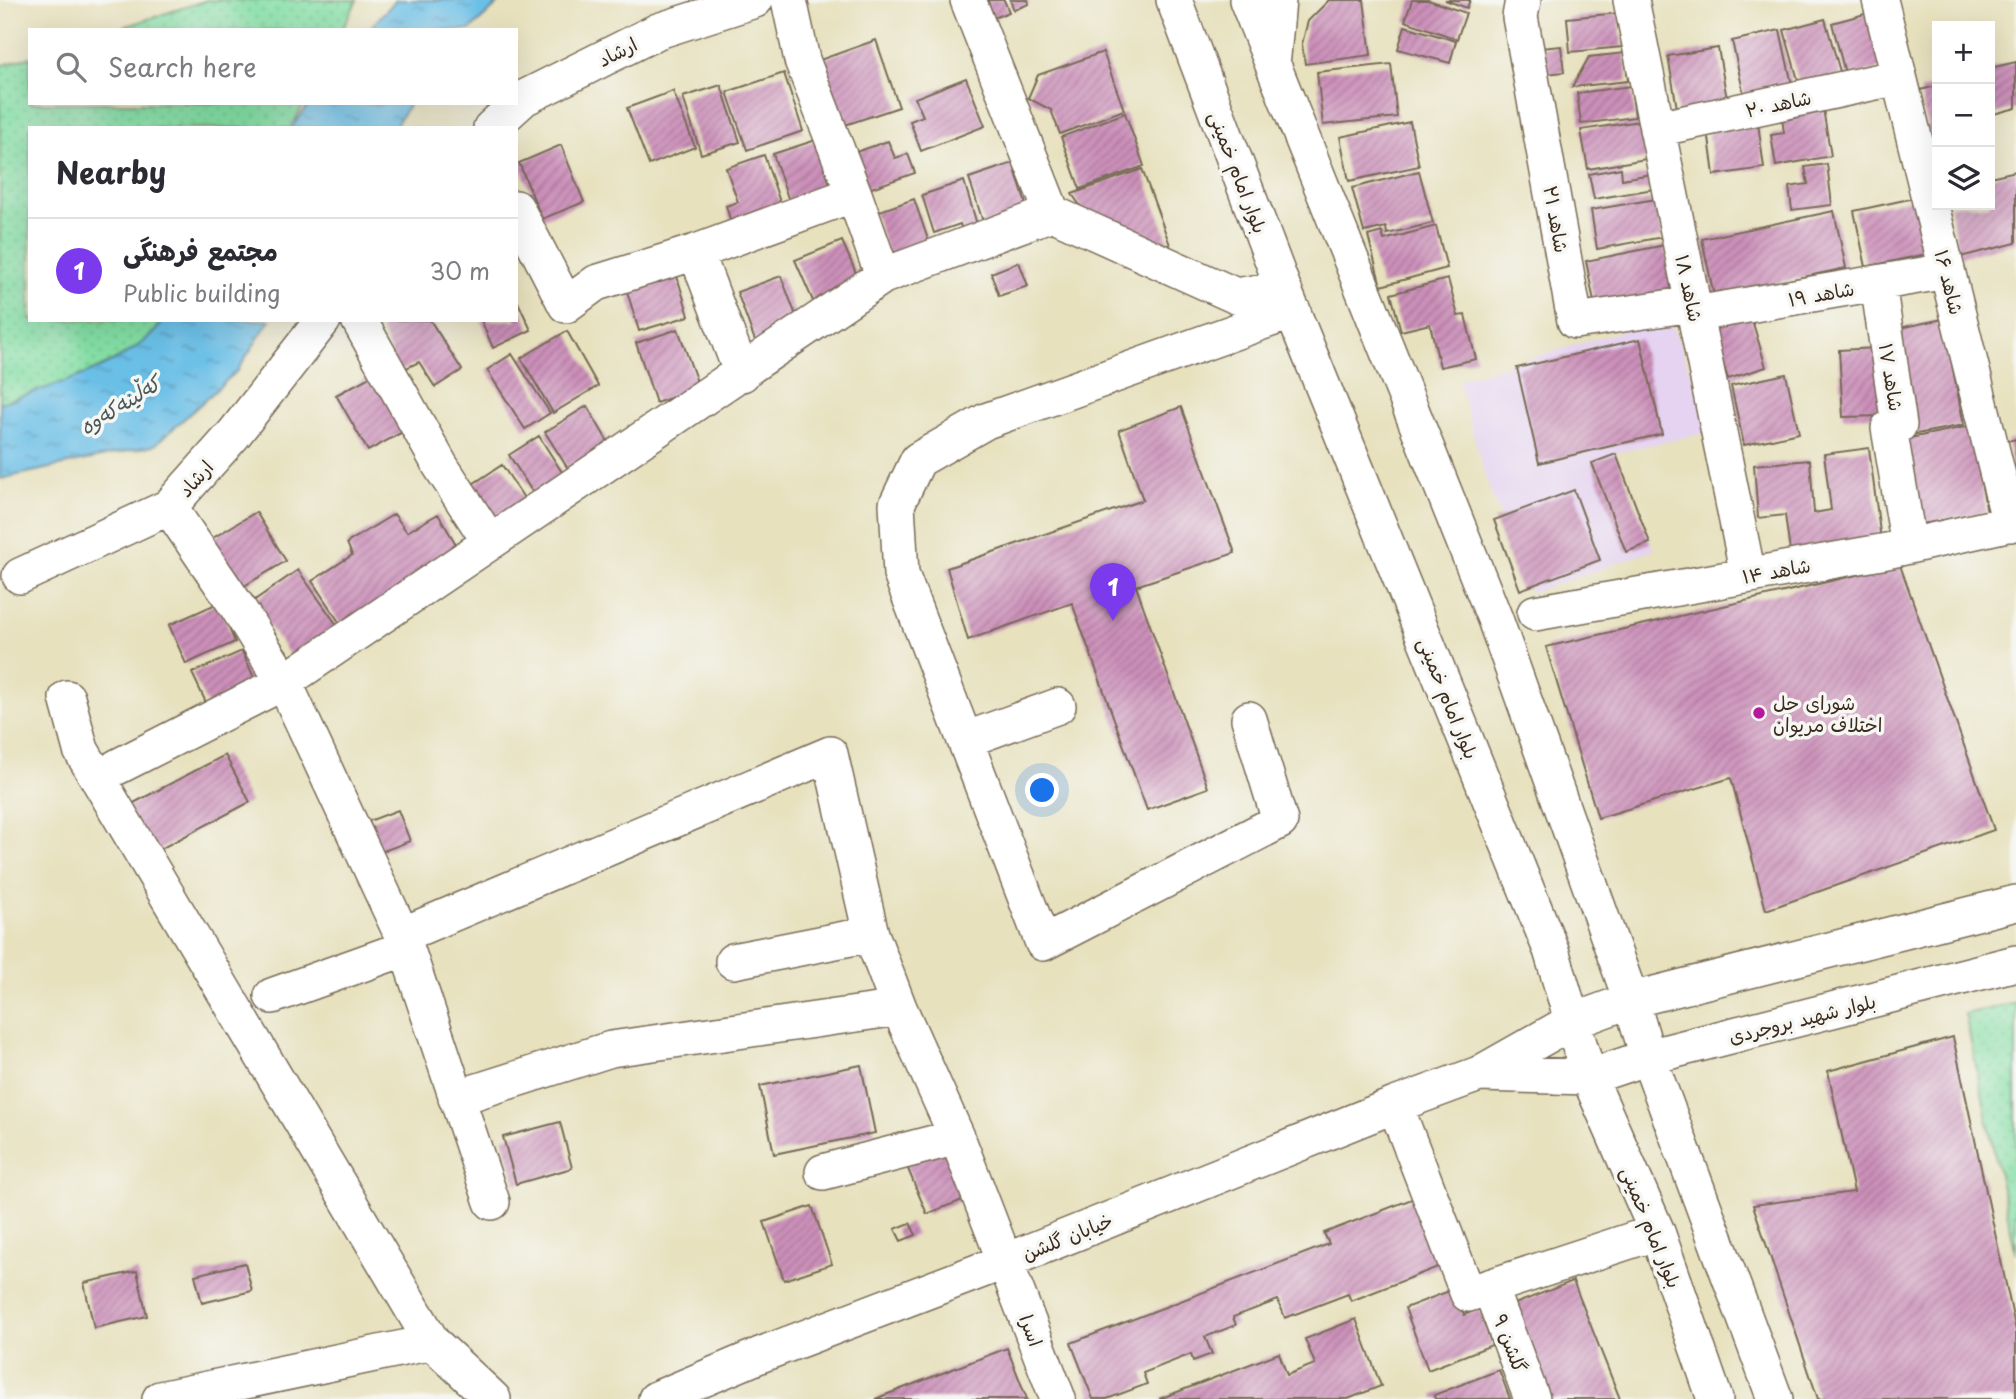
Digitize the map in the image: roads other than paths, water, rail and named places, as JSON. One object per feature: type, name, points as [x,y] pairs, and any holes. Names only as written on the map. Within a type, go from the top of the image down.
[{"type":"street","name":"ارشاد","points":[[518,103],[658,31],[755,0]]},
{"type":"street","points":[[789,0],[802,60],[855,194],[883,276]]},
{"type":"street","points":[[968,0],[1052,213],[1236,296],[1288,300]]},
{"type":"street","name":"بلوار امام خمینی","points":[[1174,0],[1288,300],[1550,950],[1589,1077],[1657,1232],[1715,1399]]},
{"type":"street","points":[[1247,0],[1495,619],[1648,1057],[1775,1399]]},
{"type":"street","points":[[1273,64],[1278,0]]},
{"type":"street","name":"شاهد ۲۱","points":[[1523,0],[1520,17],[1575,321],[1694,309]]},
{"type":"street","name":"شاهد ۱۸","points":[[1631,0],[1748,575]]},
{"type":"street","name":"شاهد ۱۶","points":[[1880,0],[2013,523]]},
{"type":"street","name":"شاهد ۲۰","points":[[1657,129],[1899,78]]},
{"type":"street","name":"ارشاد","points":[[493,126],[516,105]]},
{"type":"street","points":[[518,212],[566,305],[596,283],[696,252],[855,194]]},
{"type":"street","points":[[117,767],[284,682],[883,276],[1052,213]]},
{"type":"street","points":[[696,252],[742,374]]},
{"type":"street","name":"شاهد ۱۹","points":[[1694,309],[1947,271]]},
{"type":"street","name":"شاهد ۱۷","points":[[1878,283],[1899,425],[1889,428],[1909,546]]},
{"type":"street","points":[[1249,719],[1280,821],[1043,943],[901,574],[897,504],[918,460],[986,421],[1288,300]]},
{"type":"street","name":"ارشاد","points":[[20,576],[169,507],[234,435],[321,322]]},
{"type":"street","points":[[360,322],[440,464],[490,542]]},
{"type":"street","points":[[169,507],[238,608],[284,682],[404,942],[492,1202]]},
{"type":"street","name":"شاهد ۱۴","points":[[1535,613],[1909,546],[2013,523]]},
{"type":"street","points":[[67,698],[81,750],[432,1342],[493,1399]]},
{"type":"street","points":[[965,740],[1058,706]]},
{"type":"street","name":"اسرا","points":[[404,942],[830,754],[871,934],[899,1008],[957,1137],[1058,1399]]},
{"type":"street","points":[[1630,1000],[2016,903]]},
{"type":"street","points":[[733,961],[871,934]]},
{"type":"street","points":[[272,996],[404,942]]},
{"type":"street","name":"بلوار شهید بروجردی","points":[[1589,1077],[1648,1057],[2016,963]]},
{"type":"street","name":"خیابان گلشن","points":[[656,1399],[760,1355],[1479,1074],[1571,1022],[1630,1000]]},
{"type":"street","points":[[456,1098],[611,1049],[899,1008]]},
{"type":"street","name":"خیابان گلشن","points":[[1479,1074],[1589,1077]]},
{"type":"street","points":[[1395,1105],[1468,1294],[1657,1232]]},
{"type":"street","points":[[823,1172],[957,1137]]},
{"type":"street","name":"گلشن ۹","points":[[1490,1287],[1532,1399]]},
{"type":"street","points":[[160,1399],[432,1342]]},
{"type":"water","points":[[396,0],[502,0],[472,28],[370,28]]},
{"type":"water","points":[[308,105],[409,105],[395,126],[293,126]]},
{"type":"water","name":"کەڵینەکەوە","points":[[162,322],[269,322],[237,371],[155,445],[0,479],[0,403],[90,372],[133,350]]},
{"type":"place","name":"مجتمع فرهنگی","points":[[1113,621]]},
{"type":"place","name":"شورای حل اختلاف مریوان","points":[[1759,713]]}]
